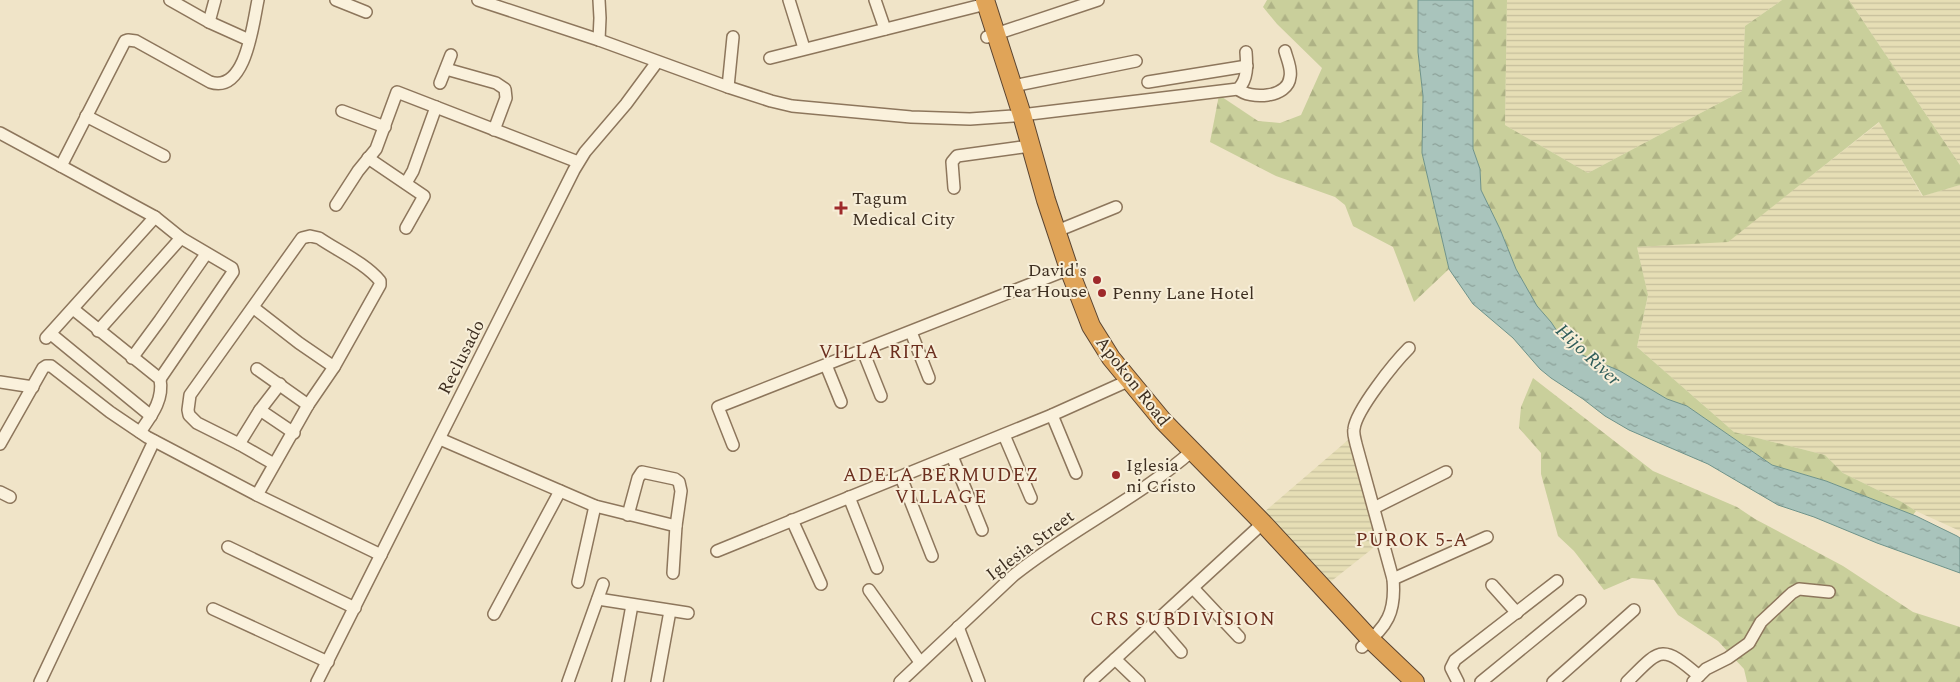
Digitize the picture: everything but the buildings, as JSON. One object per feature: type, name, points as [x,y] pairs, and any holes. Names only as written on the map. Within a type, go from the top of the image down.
[{"type":"highway","name":"Apokon Road","points":[[981,3],[1017,116],[1048,234],[1091,326],[1125,382],[1163,421],[1188,454],[1367,643],[1398,682]]},
{"type":"highway","name":"Apokon Road","points":[[992,36],[1013,86],[1017,116]]},
{"type":"highway","name":"Apokon Road","points":[[1025,147],[1057,231],[1066,271]]},
{"type":"highway","name":"Apokon Road","points":[[1367,643],[1415,682]]},
{"type":"street","points":[[170,0],[209,22],[249,40]]},
{"type":"street","points":[[209,22],[215,0]]},
{"type":"street","points":[[61,166],[125,41],[136,41],[210,82],[221,84],[230,80],[241,68],[258,0]]},
{"type":"street","points":[[340,0],[366,12]]},
{"type":"street","points":[[478,0],[599,40],[771,101],[792,106],[934,118],[970,119],[1017,116],[1238,89],[1242,85],[1247,66],[1246,52]]},
{"type":"street","points":[[599,0],[599,40]]},
{"type":"street","points":[[789,0],[804,48]]},
{"type":"street","points":[[875,0],[885,29]]},
{"type":"street","points":[[992,36],[1065,5],[1098,0]]},
{"type":"street","points":[[770,58],[981,3]]},
{"type":"street","points":[[728,87],[733,37]]},
{"type":"street","points":[[1238,89],[1248,96],[1274,94],[1282,90],[1288,85],[1290,78],[1285,51]]},
{"type":"street","points":[[440,83],[451,55]]},
{"type":"street","points":[[1013,86],[1136,61]]},
{"type":"street","name":"Reclusado","points":[[318,682],[578,162],[626,104],[657,62]]},
{"type":"street","points":[[1148,82],[1247,66]]},
{"type":"street","points":[[446,69],[496,83],[505,89],[506,98],[494,130]]},
{"type":"street","points":[[336,205],[358,171],[376,149],[397,92],[578,162]]},
{"type":"street","points":[[406,183],[413,171],[436,107]]},
{"type":"street","points":[[342,111],[385,127]]},
{"type":"street","points":[[86,116],[164,156]]},
{"type":"street","points":[[0,133],[155,217],[181,238],[232,268],[233,275],[160,379]]},
{"type":"street","points":[[954,188],[952,162],[957,156],[1025,147]]},
{"type":"street","points":[[368,158],[424,196],[406,228]]},
{"type":"street","points":[[1057,231],[1116,207]]},
{"type":"street","points":[[151,416],[48,336],[155,217]]},
{"type":"street","points":[[257,496],[308,405],[334,367],[378,290],[380,281],[366,269],[319,238],[304,236],[190,395],[187,407],[189,414],[197,424],[239,444],[274,464]]},
{"type":"street","points":[[98,331],[181,238]]},
{"type":"street","points":[[132,358],[206,254]]},
{"type":"street","points":[[733,445],[718,407],[1066,271]]},
{"type":"street","points":[[254,308],[334,367]]},
{"type":"street","points":[[73,309],[160,379],[161,396],[140,432]]},
{"type":"street","points":[[911,332],[929,378]]},
{"type":"street","points":[[1367,643],[1389,619],[1394,602],[1393,579],[1356,444],[1354,429],[1358,418],[1383,379],[1409,348]]},
{"type":"street","points":[[863,351],[881,396]]},
{"type":"street","points":[[826,365],[841,402]]},
{"type":"street","points":[[0,444],[44,367],[51,366],[140,432],[257,496],[381,555]]},
{"type":"street","points":[[257,369],[308,405]]},
{"type":"street","points":[[0,382],[33,387]]},
{"type":"street","points":[[717,551],[1004,435],[1125,382]]},
{"type":"street","points":[[239,444],[260,410],[280,384]]},
{"type":"street","points":[[260,410],[294,433]]},
{"type":"street","points":[[1052,415],[1076,473]]},
{"type":"street","points":[[1004,435],[1030,498]]},
{"type":"street","points":[[440,438],[595,506],[676,526]]},
{"type":"street","points":[[40,682],[154,440]]},
{"type":"street","name":"Iglesia Street","points":[[900,682],[914,676],[920,662],[1014,575],[1034,559],[1122,502],[1188,454]]},
{"type":"street","points":[[952,456],[982,530]]},
{"type":"street","points":[[628,515],[638,478],[642,472],[675,479],[679,482],[681,491],[676,526],[673,573]]},
{"type":"street","points":[[1374,508],[1446,472]]},
{"type":"street","points":[[901,477],[932,556]]},
{"type":"street","points":[[494,614],[560,491]]},
{"type":"street","points":[[849,497],[877,568]]},
{"type":"street","points":[[578,582],[595,506]]},
{"type":"street","points":[[792,520],[821,584]]},
{"type":"street","points":[[1090,682],[1259,527]]},
{"type":"street","points":[[1393,579],[1487,537]]},
{"type":"street","points":[[228,547],[355,608]]},
{"type":"street","points":[[1458,682],[1452,668],[1455,660],[1557,582]]},
{"type":"street","points":[[568,682],[603,584]]},
{"type":"street","points":[[1492,585],[1517,613]]},
{"type":"street","points":[[1192,588],[1240,638]]},
{"type":"street","points":[[1627,682],[1656,654],[1662,652],[1676,656],[1696,679],[1706,669],[1728,658],[1749,644],[1762,622],[1792,593],[1799,589],[1829,592]]},
{"type":"street","points":[[869,590],[920,662]]},
{"type":"street","points":[[598,599],[688,613]]},
{"type":"street","points":[[1481,682],[1580,601]]},
{"type":"street","points":[[618,682],[632,605]]},
{"type":"street","points":[[213,609],[328,662]]},
{"type":"street","points":[[1553,682],[1634,610]]},
{"type":"street","points":[[657,682],[670,611]]},
{"type":"street","points":[[1155,622],[1181,652]]},
{"type":"street","points":[[958,627],[979,682]]},
{"type":"street","points":[[1115,659],[1139,682]]},
{"type":"shaded area","points":[[1507,0],[1782,0],[1745,26],[1742,91],[1588,173],[1505,125]]},
{"type":"shaded area","points":[[1849,0],[1960,0],[1960,165]]},
{"type":"shaded area","points":[[1880,122],[1922,196],[1960,185],[1960,531],[1916,511],[1902,502],[1843,473],[1825,455],[1734,432],[1637,347],[1648,296],[1637,247],[1728,241]]},
{"type":"shaded area","points":[[1348,440],[1377,545],[1329,583],[1263,513]]},
{"type":"green space","points":[[1267,0],[1418,0],[1418,52],[1423,96],[1422,153],[1449,269],[1414,302],[1393,247],[1353,226],[1345,205],[1335,197],[1276,176],[1210,142],[1219,95],[1258,121],[1280,123],[1301,115],[1322,68],[1277,24],[1263,7]]},
{"type":"green space","points":[[1473,0],[1507,0],[1505,125],[1588,173],[1742,91],[1745,26],[1782,0],[1849,0],[1960,165],[1960,185],[1923,196],[1879,122],[1728,242],[1637,247],[1648,295],[1637,347],[1734,432],[1825,455],[1843,473],[1902,502],[1916,511],[1913,515],[1826,481],[1772,465],[1687,406],[1667,399],[1600,362],[1580,355],[1563,340],[1537,306],[1516,269],[1500,229],[1481,190],[1480,169],[1473,149]]},
{"type":"green space","points":[[1533,378],[1653,471],[1737,507],[1755,519],[1843,566],[1913,612],[1960,627],[1960,682],[1747,682],[1744,669],[1718,641],[1678,615],[1654,580],[1632,578],[1604,590],[1574,551],[1558,536],[1541,474],[1541,453],[1519,428],[1521,407]]},
{"type":"water","points":[[1418,0],[1473,0],[1473,149],[1480,169],[1481,190],[1500,229],[1516,269],[1537,306],[1563,340],[1580,354],[1620,371],[1667,399],[1687,406],[1772,465],[1826,481],[1916,516],[1957,536],[1960,538],[1960,573],[1778,505],[1708,464],[1629,430],[1605,416],[1551,378],[1540,369],[1513,338],[1473,304],[1449,269],[1422,153],[1423,96],[1418,52]]},
{"type":"place","name":"Tagum Medical City","points":[[841,208]]},
{"type":"place","name":"David's Tea House","points":[[1097,280]]},
{"type":"place","name":"Penny Lane Hotel","points":[[1102,293]]},
{"type":"place","name":"Iglesia ni Cristo","points":[[1116,475]]},
{"type":"district","name":"VILLA RITA","points":[[879,351]]},
{"type":"district","name":"ADELA BERMUDEZ VILLAGE","points":[[941,485]]},
{"type":"district","name":"PUROK 5-A","points":[[1412,539]]},
{"type":"district","name":"CRS SUBDIVISION","points":[[1183,618]]},
{"type":"water label","name":"Hijo River","points":[[1589,354]]}]
